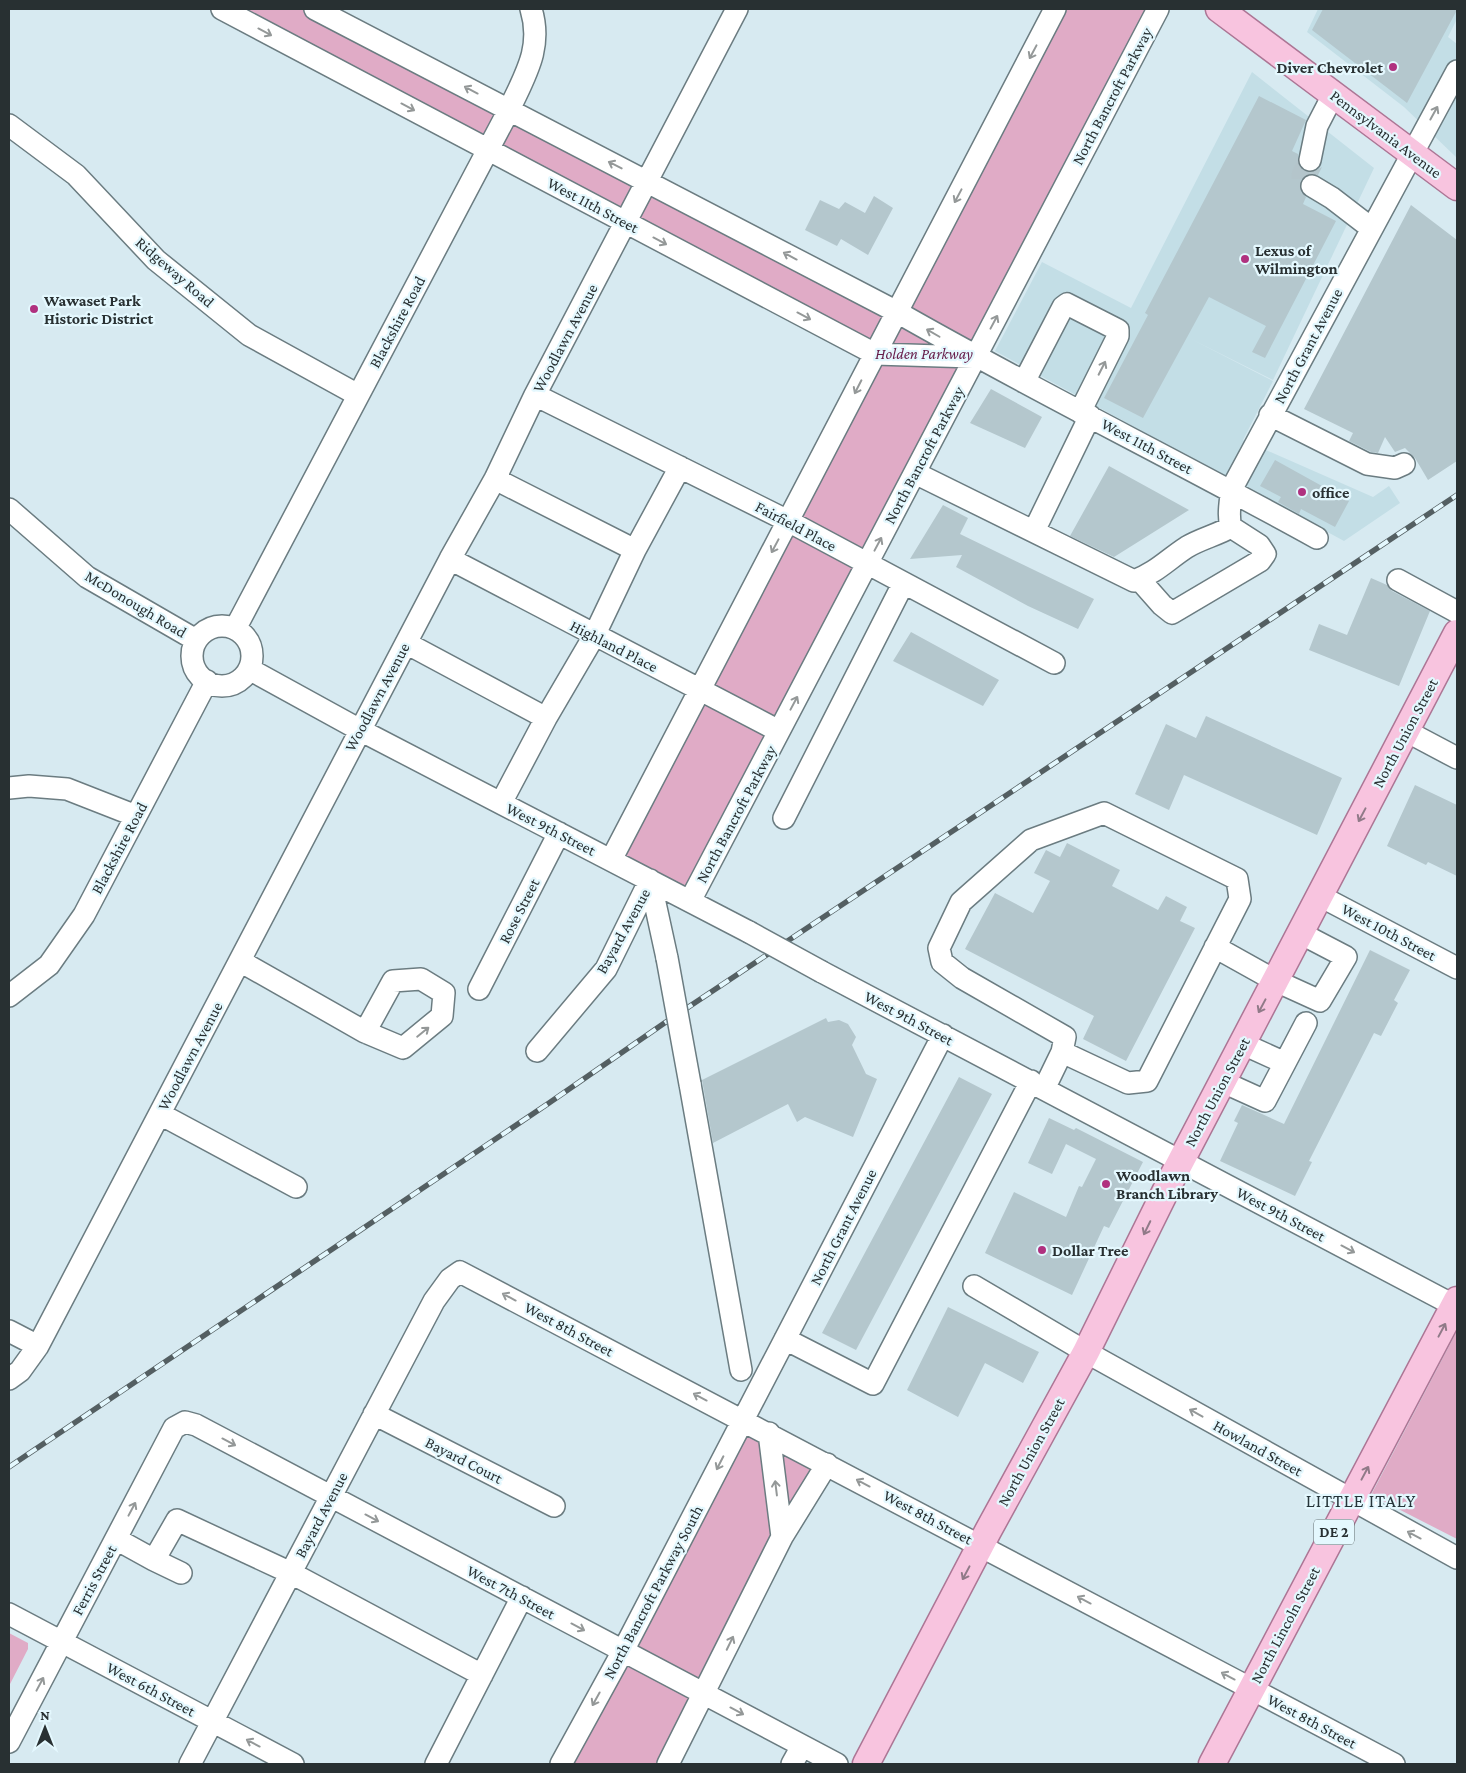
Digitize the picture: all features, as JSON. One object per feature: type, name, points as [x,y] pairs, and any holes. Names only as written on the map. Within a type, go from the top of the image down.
[{"type":"main road","name":"Pennsylvania Avenue","points":[[1219,9],[1457,187]]},
{"type":"main road","name":"North Union Street","points":[[866,1764],[981,1545],[1086,1352],[1181,1161],[1457,633]]},
{"type":"main road","name":"North Lincoln Street","points":[[1212,1764],[1350,1500],[1456,1304]]},
{"type":"street","name":"West 11th Street","points":[[222,9],[875,354],[976,357]]},
{"type":"street","name":"West 11th Street","points":[[315,9],[897,312],[976,357],[1231,490],[1317,538]]},
{"type":"street","name":"Blackshire Road","points":[[235,629],[509,110],[534,52],[535,22],[531,9]]},
{"type":"street","name":"Woodlawn Avenue","points":[[9,1379],[20,1371],[38,1346],[450,559],[495,479],[536,395],[738,9]]},
{"type":"street","points":[[611,860],[1055,9]]},
{"type":"street","name":"North Bancroft Parkway","points":[[690,901],[1158,9]]},
{"type":"street","name":"North Grant Avenue","points":[[1231,490],[1457,72]]},
{"type":"street","points":[[1310,160],[1317,126],[1333,95]]},
{"type":"street","name":"Ridgeway Road","points":[[9,125],[76,175],[156,260],[249,335],[358,395]]},
{"type":"street","points":[[1312,186],[1332,198],[1371,228]]},
{"type":"street","points":[[1024,382],[1063,307],[1067,304],[1118,330],[1118,336],[1034,531]]},
{"type":"street","name":"Fairfield Place","points":[[536,395],[788,521],[903,584],[1054,662]]},
{"type":"street","points":[[1270,416],[1367,464],[1395,468],[1404,464]]},
{"type":"street","points":[[502,803],[546,718],[594,636],[634,550],[680,467]]},
{"type":"street","points":[[915,473],[1134,582],[1151,575],[1188,546],[1231,528]]},
{"type":"street","points":[[495,479],[634,550]]},
{"type":"street","points":[[1140,579],[1162,606],[1172,613],[1260,562],[1265,554],[1259,545],[1231,528],[1228,514],[1231,490]]},
{"type":"street","name":"McDonough Road","points":[[9,509],[87,577],[196,640]]},
{"type":"street","name":"Highland Place","points":[[450,559],[594,636],[779,731]]},
{"type":"street","points":[[1398,580],[1457,612]]},
{"type":"street","points":[[784,818],[903,584]]},
{"type":"street","points":[[216,626],[235,629],[247,639],[252,656],[249,669],[240,679],[229,685],[217,685],[206,681],[197,672],[192,661],[193,647],[196,640],[203,632],[216,626]]},
{"type":"street","points":[[406,643],[546,718]]},
{"type":"street","points":[[249,669],[360,730]]},
{"type":"street","name":"Blackshire Road","points":[[9,996],[49,965],[84,915],[206,681]]},
{"type":"street","name":"West 9th Street","points":[[360,730],[650,880],[1456,1304]]},
{"type":"street","points":[[1406,730],[1457,758]]},
{"type":"street","points":[[9,788],[29,786],[67,789],[136,816]]},
{"type":"street","points":[[785,1338],[873,1384],[1037,1085],[1062,1052],[1065,1037],[962,978],[942,962],[939,948],[961,902],[1032,840],[1104,813],[1237,879],[1240,899],[1147,1081],[1128,1083],[1062,1052]]},
{"type":"street","name":"Rose Street","points":[[480,989],[559,833]]},
{"type":"street","points":[[650,880],[667,958],[741,1370]]},
{"type":"street","name":"Bayard Avenue","points":[[537,1051],[606,968],[650,880]]},
{"type":"street","name":"West 10th Street","points":[[1320,896],[1457,968]]},
{"type":"street","points":[[1215,947],[1276,981],[1320,1001],[1346,957],[1300,933]]},
{"type":"street","points":[[240,961],[365,1032]]},
{"type":"street","points":[[1223,1082],[1265,1101],[1306,1023]]},
{"type":"street","name":"North Grant Avenue","points":[[743,1419],[943,1035]]},
{"type":"street","points":[[1242,1044],[1285,1063]]},
{"type":"street","points":[[160,1114],[296,1187]]},
{"type":"street","name":"Bayard Avenue","points":[[190,1764],[434,1301],[446,1283],[460,1272]]},
{"type":"street","name":"West 8th Street","points":[[460,1272],[743,1419],[1388,1763]]},
{"type":"street","name":"Howland Street","points":[[974,1286],[1086,1352],[1457,1558]]},
{"type":"street","points":[[9,1331],[38,1346]]},
{"type":"street","name":"Bayard Court","points":[[374,1414],[554,1506]]},
{"type":"street","name":"North Bancroft Parkway South","points":[[561,1764],[623,1651],[743,1419]]},
{"type":"street","name":"West 7th Street","points":[[185,1422],[191,1423],[837,1764]]},
{"type":"street","name":"Ferris Street","points":[[9,1742],[174,1428],[185,1422]]},
{"type":"street","points":[[769,1433],[782,1537]]},
{"type":"street","points":[[668,1764],[705,1695],[782,1537],[827,1464]]},
{"type":"street","points":[[154,1560],[177,1520],[291,1572],[482,1676]]},
{"type":"street","points":[[116,1540],[180,1574]]},
{"type":"street","points":[[436,1764],[522,1598]]},
{"type":"street","name":"West 6th Street","points":[[9,1614],[293,1764]]},
{"type":"street","points":[[792,1764],[802,1746]]},
{"type":"shaded area","name":"Diver Chevrolet","points":[[1318,9],[1457,9],[1457,19],[1448,37],[1457,44],[1457,158],[1404,107],[1307,32]]},
{"type":"shaded area","points":[[1252,72],[1374,168],[1273,380],[1191,339],[1273,381],[1243,440],[1373,497],[1389,486],[1400,503],[1344,541],[995,351],[1042,262],[1131,308]]},
{"type":"green space","name":"Holden Parkway","points":[[222,9],[315,9],[897,312],[1055,9],[1158,9],[690,901],[611,860],[875,354]]},
{"type":"green space","points":[[1457,1331],[1457,1539],[1371,1495]]},
{"type":"green space","points":[[743,1419],[827,1464],[668,1764],[561,1764]]},
{"type":"green space","points":[[9,1633],[28,1643],[28,1649],[9,1686]]},
{"type":"building","name":"Diver Chevrolet","points":[[1323,9],[1457,10],[1407,103],[1312,30]]},
{"type":"building","name":"Lexus of Wilmington","points":[[1259,96],[1306,120],[1292,151],[1298,154],[1298,163],[1302,170],[1313,172],[1322,167],[1318,175],[1306,175],[1301,180],[1301,192],[1306,197],[1303,204],[1336,221],[1265,358],[1252,352],[1266,326],[1209,297],[1143,418],[1104,398],[1148,315],[1145,313]]},
{"type":"building","points":[[874,196],[893,208],[868,255],[841,239],[837,246],[805,230],[820,200],[839,209],[845,202],[865,213]]},
{"type":"building","points":[[1411,205],[1457,240],[1457,461],[1428,480],[1415,458],[1405,448],[1395,452],[1385,437],[1378,453],[1371,452],[1349,441],[1353,433],[1304,409]]},
{"type":"building","points":[[991,389],[1042,417],[1025,448],[970,423]]},
{"type":"building","name":"office","points":[[1275,460],[1349,501],[1335,527],[1301,509],[1299,514],[1278,502],[1281,497],[1260,486]]},
{"type":"building","points":[[1109,466],[1189,510],[1114,557],[1070,536]]},
{"type":"building","points":[[943,505],[968,518],[960,534],[1094,599],[1078,629],[1028,606],[956,567],[962,555],[910,559]]},
{"type":"building","points":[[1371,578],[1387,585],[1392,591],[1430,611],[1399,686],[1309,650],[1319,624],[1347,635]]},
{"type":"building","points":[[911,632],[999,680],[983,706],[893,661]]},
{"type":"building","points":[[1206,716],[1342,778],[1317,835],[1184,775],[1169,810],[1135,794],[1166,724],[1196,738]]},
{"type":"building","points":[[1415,785],[1457,805],[1457,876],[1428,862],[1426,865],[1387,846]]},
{"type":"building","points":[[1067,843],[1120,870],[1112,886],[1158,910],[1166,896],[1187,907],[1180,921],[1195,928],[1126,1061],[1083,1039],[1094,1016],[965,949],[995,893],[1033,913],[1050,881],[1034,873],[1046,850],[1060,857]]},
{"type":"building","points":[[1370,950],[1410,970],[1394,1000],[1398,1003],[1381,1036],[1374,1033],[1309,1161],[1312,1162],[1295,1196],[1220,1161],[1238,1123],[1234,1121],[1242,1105],[1284,1124]]},
{"type":"building","points":[[826,1018],[828,1022],[839,1020],[848,1024],[856,1037],[852,1045],[866,1074],[877,1079],[853,1137],[805,1117],[797,1122],[788,1104],[713,1143],[702,1080]]},
{"type":"building","points":[[959,1077],[992,1094],[856,1350],[822,1333]]},
{"type":"building","points":[[1049,1118],[1074,1130],[1076,1128],[1143,1162],[1109,1228],[1104,1226],[1072,1295],[985,1253],[1014,1192],[1066,1217],[1079,1186],[1082,1187],[1096,1159],[1066,1144],[1052,1174],[1028,1163]]},
{"type":"building","points":[[948,1307],[1039,1352],[1023,1383],[985,1363],[958,1417],[907,1390]]},
{"type":"tunnel","points":[[1310,160],[1302,175],[1302,180],[1312,186]]},
{"type":"railway","points":[[9,1467],[663,1024],[1457,495]]},
{"type":"place","name":"Diver Chevrolet","points":[[1393,67]]},
{"type":"place","name":"Lexus of Wilmington","points":[[1245,259]]},
{"type":"place","name":"Wawaset Park Historic District","points":[[34,309]]},
{"type":"place","name":"office","points":[[1302,492]]},
{"type":"place","name":"Woodlawn Branch Library","points":[[1106,1184]]},
{"type":"place","name":"Dollar Tree","points":[[1042,1250]]},
{"type":"district","name":"LITTLE ITALY","points":[[1361,1501]]}]
